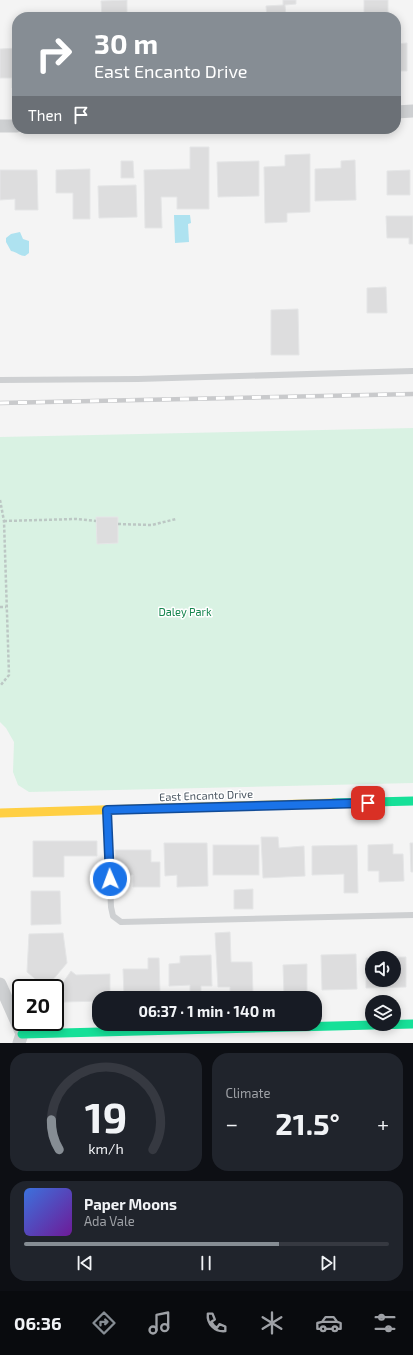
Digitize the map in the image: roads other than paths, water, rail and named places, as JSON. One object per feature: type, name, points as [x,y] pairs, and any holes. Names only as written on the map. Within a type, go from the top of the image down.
[{"type":"street","points":[[401,112],[413,111]]},
{"type":"street","points":[[0,126],[12,126]]},
{"type":"street","name":"East Encanto Drive","points":[[0,812],[413,802]]},
{"type":"street","points":[[0,984],[20,1038],[413,1024]]},
{"type":"lane","points":[[0,380],[138,379],[413,371]]},
{"type":"lane","points":[[107,810],[111,907],[113,916],[121,922],[413,915]]},
{"type":"water","points":[[174,215],[190,215],[191,223],[188,224],[189,242],[175,243]]},
{"type":"water","points":[[20,232],[23,239],[29,241],[29,253],[25,256],[11,251],[6,242],[6,238],[11,234]]},
{"type":"railway","points":[[0,403],[413,394]]},
{"type":"park label","name":"Daley Park","points":[[185,611]]}]
